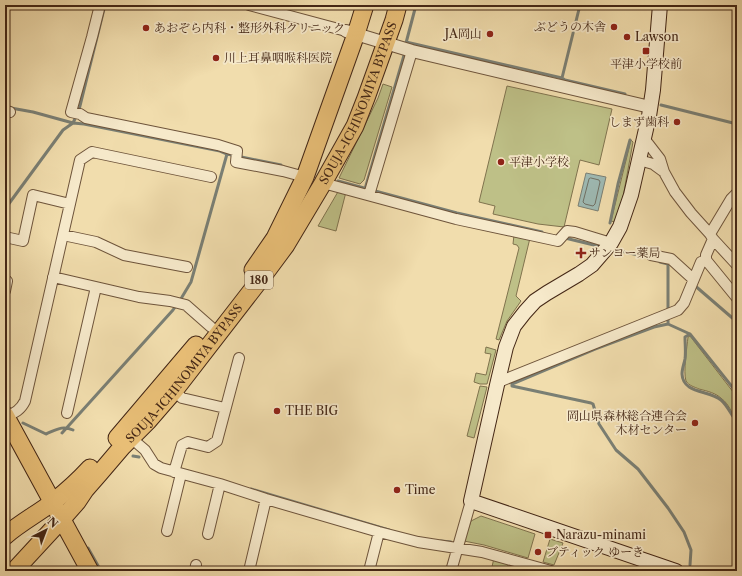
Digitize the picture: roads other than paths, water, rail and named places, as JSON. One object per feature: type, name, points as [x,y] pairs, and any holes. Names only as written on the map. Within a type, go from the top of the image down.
[{"type":"highway","name":"SOUJA-ICHINOMIYA BYPASS","points":[[53,502],[71,488],[101,457],[234,300],[275,238],[305,177],[351,33],[365,5]]},
{"type":"highway","name":"SOUJA-ICHINOMIYA BYPASS","points":[[62,519],[99,474],[174,391],[286,245],[355,126],[366,98],[402,48],[394,20],[398,5]]},
{"type":"highway","points":[[5,416],[90,571]]},
{"type":"highway","points":[[21,523],[35,502],[42,483]]},
{"type":"highway","name":"180","points":[[5,536],[21,523],[53,502]]},
{"type":"highway","name":"180","points":[[14,571],[62,519]]},
{"type":"highway","points":[[34,550],[45,542],[53,541],[59,541],[77,547]]},
{"type":"main road","points":[[660,5],[653,90],[649,116],[631,195],[620,227],[608,247],[592,265],[535,302],[514,326],[506,347],[498,379],[471,501],[676,571]]},
{"type":"street","points":[[100,5],[71,112],[80,114],[86,118],[237,150],[236,162],[305,177]]},
{"type":"street","points":[[256,6],[402,48],[650,107]]},
{"type":"street","points":[[370,191],[402,48]]},
{"type":"street","points":[[643,137],[660,159],[664,172],[675,192],[691,213],[737,265]]},
{"type":"street","points":[[5,416],[22,407],[25,401],[80,160],[92,152],[211,177]]},
{"type":"street","points":[[639,160],[653,164],[664,172]]},
{"type":"street","points":[[323,183],[370,191],[456,219],[558,241],[567,231],[575,232],[608,247]]},
{"type":"street","points":[[737,193],[731,199],[711,236],[706,255],[706,260],[737,298]]},
{"type":"street","points":[[5,238],[23,241],[33,195],[70,204]]},
{"type":"street","points":[[63,235],[96,242],[124,255],[187,268]]},
{"type":"street","points":[[651,255],[671,259],[692,282]]},
{"type":"street","points":[[498,379],[501,381],[678,310],[684,303],[701,262],[706,260]]},
{"type":"street","points":[[53,277],[139,297],[170,301],[186,305],[211,327]]},
{"type":"street","points":[[67,413],[96,287]]},
{"type":"street","points":[[167,531],[182,445],[188,442],[208,447],[217,442],[239,358]]},
{"type":"street","points":[[174,391],[182,398],[225,408]]},
{"type":"street","points":[[131,438],[145,450],[154,464],[161,468],[220,484],[379,532],[418,542],[482,552],[551,571]]},
{"type":"street","points":[[208,534],[220,484]]},
{"type":"street","points":[[249,571],[266,499]]},
{"type":"street","points":[[451,571],[471,501]]},
{"type":"street","points":[[369,571],[379,532]]},
{"type":"water","points":[[586,173],[606,177],[598,211],[578,206]]},
{"type":"waterway","points":[[5,209],[63,130],[73,123],[79,110],[105,5]]},
{"type":"waterway","points":[[406,43],[416,5]]},
{"type":"waterway","points":[[406,42],[562,78],[580,5]]},
{"type":"waterway","points":[[365,189],[405,52]]},
{"type":"waterway","points":[[562,78],[565,80],[625,94]]},
{"type":"waterway","points":[[661,105],[737,124]]},
{"type":"waterway","points":[[11,108],[33,112],[73,123],[220,151],[227,154],[281,165]]},
{"type":"waterway","points":[[610,223],[618,184],[630,140]]},
{"type":"waterway","points":[[62,433],[173,310],[191,282],[227,154]]},
{"type":"waterway","points":[[338,181],[457,213],[542,232]]},
{"type":"waterway","points":[[565,238],[602,247]]},
{"type":"waterway","points":[[612,249],[651,258]]},
{"type":"waterway","points":[[660,262],[668,264],[668,324]]},
{"type":"waterway","points":[[693,284],[737,322]]},
{"type":"waterway","points":[[690,565],[691,550],[684,532],[668,508],[638,469],[616,450],[599,424],[593,404],[512,386],[512,384],[595,349],[654,327],[668,324],[690,334],[737,393]]},
{"type":"waterway","points":[[690,334],[685,337],[685,356],[682,370],[683,380],[687,385],[697,391],[721,400],[737,422]]},
{"type":"waterway","points":[[23,423],[46,434],[62,428],[73,430]]},
{"type":"waterway","points":[[133,456],[139,457]]},
{"type":"waterway","points":[[251,489],[389,530]]},
{"type":"waterway","points":[[5,495],[8,492]]},
{"type":"waterway","points":[[441,541],[451,542]]},
{"type":"waterway","points":[[88,548],[101,571]]},
{"type":"waterway","points":[[552,567],[560,571]]},
{"type":"place","name":"ぶどうの木舎","points":[[614,27]]},
{"type":"place","name":"あおぞら内科・整形外科クリニック","points":[[146,28]]},
{"type":"place","name":"JA岡山","points":[[490,34]]},
{"type":"place","name":"Lawson","points":[[627,37]]},
{"type":"place","name":"平津小学校前","points":[[646,51]]},
{"type":"place","name":"川上耳鼻咽喉科医院","points":[[216,58]]},
{"type":"place","name":"しまず歯科","points":[[677,122]]},
{"type":"place","name":"平津小学校","points":[[501,162]]},
{"type":"place","name":"サンヨー薬局","points":[[581,253]]},
{"type":"place","name":"THE BIG","points":[[277,411]]},
{"type":"place","name":"岡山県森林総合連合会 木材センター","points":[[695,423]]},
{"type":"place","name":"Time","points":[[397,490]]},
{"type":"place","name":"Narazu-minami","points":[[548,535]]},
{"type":"place","name":"ブティック ゆーき","points":[[538,552]]}]
